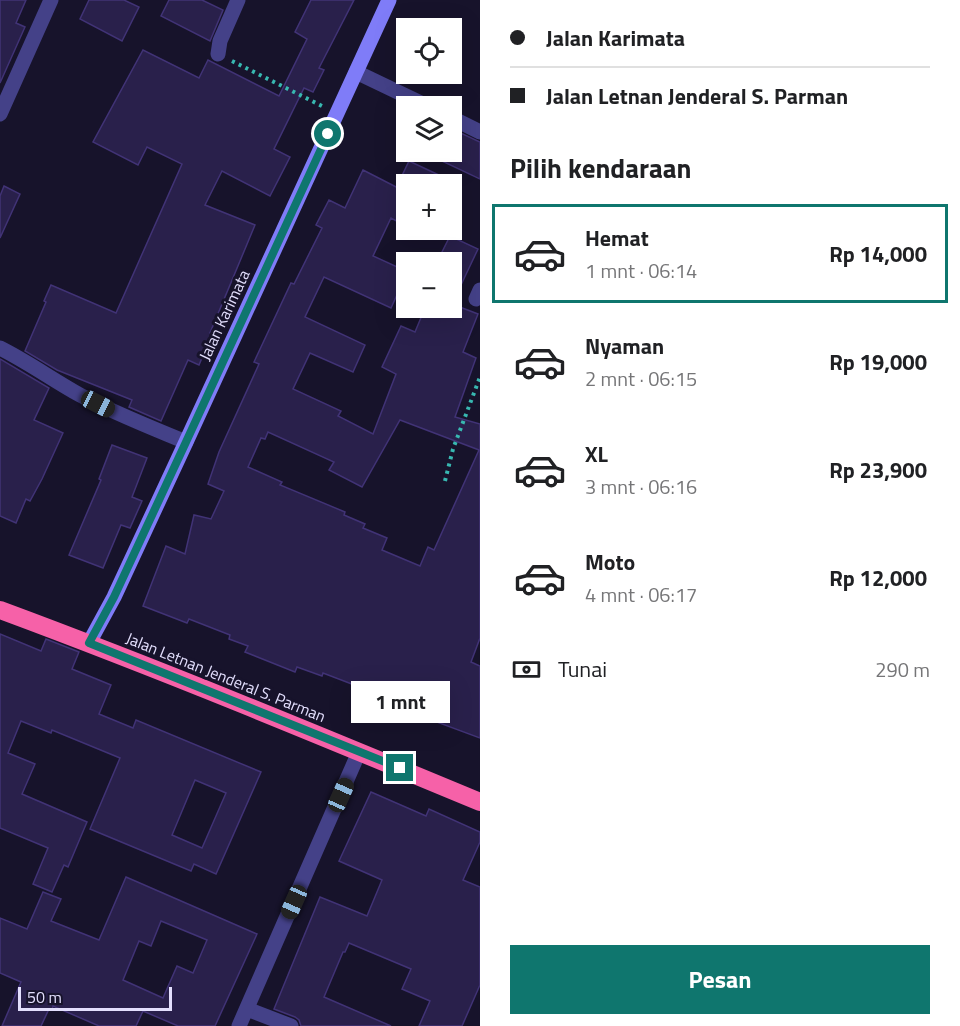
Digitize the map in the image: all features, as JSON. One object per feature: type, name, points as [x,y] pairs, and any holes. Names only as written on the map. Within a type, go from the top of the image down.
[{"type":"highway","name":"Jalan Letnan Jenderal S. Parman","points":[[0,610],[89,643],[480,802]]},
{"type":"main road","name":"Jalan Karimata","points":[[89,643],[114,597],[389,0]]},
{"type":"street","points":[[0,114],[51,0]]},
{"type":"street","points":[[218,54],[220,40],[238,0]]},
{"type":"street","points":[[356,72],[406,96]]},
{"type":"street","points":[[462,123],[480,132]]},
{"type":"street","points":[[0,348],[39,369],[59,384],[113,412],[186,442]]},
{"type":"street","points":[[239,1026],[359,752]]},
{"type":"street","points":[[247,1009],[291,1026]]},
{"type":"path","points":[[218,54],[337,113]]},
{"type":"path","points":[[445,481],[453,449],[480,377]]},
{"type":"building","points":[[0,0],[26,0],[16,23],[25,27],[0,83]]},
{"type":"building","points":[[89,0],[124,0],[139,7],[122,41],[80,19]]},
{"type":"building","points":[[169,0],[202,0],[223,10],[210,41],[161,16]]},
{"type":"building","points":[[311,0],[354,0],[319,68],[324,70],[313,92],[304,88],[274,149],[290,157],[270,196],[222,171],[205,205],[255,225],[199,365],[188,360],[161,421],[129,407],[132,400],[57,370],[25,351],[51,285],[116,313],[182,164],[147,147],[138,165],[93,142],[143,50],[199,78],[208,60],[279,96],[307,39],[295,32]]},
{"type":"building","points":[[462,134],[480,142],[480,179],[444,162],[462,162]]},
{"type":"building","points":[[409,162],[411,162],[437,174],[403,174]]},
{"type":"building","points":[[363,170],[396,187],[396,221],[391,218],[373,256],[396,266],[396,297],[391,308],[324,277],[305,317],[365,345],[353,372],[310,353],[293,389],[341,411],[338,416],[373,434],[396,374],[382,367],[401,326],[415,332],[421,318],[462,318],[462,308],[478,314],[463,352],[476,358],[455,417],[480,424],[480,638],[471,662],[480,666],[480,738],[391,705],[389,710],[353,696],[357,686],[323,673],[322,676],[297,667],[295,672],[245,652],[248,646],[229,639],[230,635],[189,619],[187,623],[143,606],[166,546],[185,554],[194,515],[211,519],[224,491],[208,484],[219,452],[259,364],[254,362],[291,283],[294,284],[322,228],[316,225],[329,200],[345,208]],"holes":[[[400,420],[479,450],[434,550],[428,547],[420,566],[382,550],[387,538],[363,528],[365,524],[344,515],[345,512],[280,485],[282,482],[248,467],[261,438],[265,439],[268,432],[334,462],[329,470],[362,487]]]},
{"type":"building","points":[[4,186],[20,194],[0,238],[0,196]]},
{"type":"building","points":[[448,240],[459,240],[478,249],[462,283],[462,252],[442,252]]},
{"type":"building","points":[[0,359],[49,388],[34,420],[63,433],[42,479],[30,501],[26,499],[16,523],[0,516]]},
{"type":"building","points":[[112,445],[147,458],[132,497],[142,501],[130,528],[121,525],[103,568],[69,555],[101,480],[99,479]]},
{"type":"building","points":[[0,634],[41,651],[46,639],[79,652],[72,669],[111,685],[99,714],[133,728],[136,720],[261,772],[216,874],[194,864],[191,871],[90,829],[120,758],[52,730],[51,733],[21,721],[8,753],[35,764],[22,794],[87,822],[68,867],[64,865],[52,892],[33,884],[48,848],[0,828]],"holes":[[[195,780],[226,793],[202,848],[172,835]]]},
{"type":"building","points":[[371,792],[426,816],[429,809],[480,832],[480,842],[463,880],[480,887],[480,985],[462,1026],[419,1026],[430,1001],[402,989],[411,969],[349,943],[324,997],[391,1026],[301,1026],[295,1017],[274,1009],[320,897],[367,916],[382,880],[339,861]]},
{"type":"building","points":[[126,877],[257,934],[215,1026],[178,1026],[143,1011],[136,1026],[99,1026],[53,1006],[52,1010],[49,1009],[41,1026],[2,1026],[21,982],[0,973],[0,918],[27,929],[43,892],[61,899],[51,921],[99,940]],"holes":[[[161,921],[207,940],[193,973],[177,966],[163,998],[123,980],[139,941],[151,946]]]},
{"type":"route","points":[[328,134],[114,597],[89,643],[400,768]]}]
